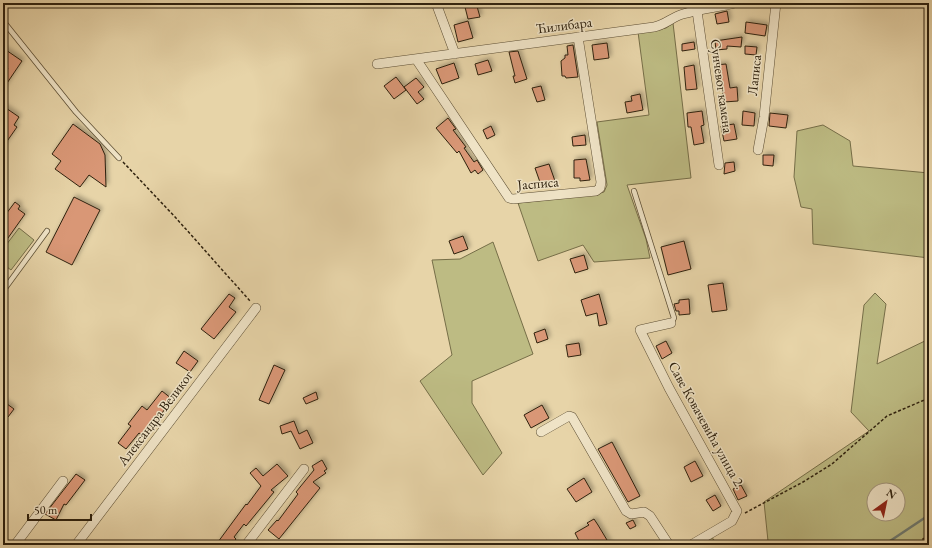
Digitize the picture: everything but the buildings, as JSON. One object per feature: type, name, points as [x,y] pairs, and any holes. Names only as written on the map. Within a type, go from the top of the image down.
[{"type":"street","points":[[436,3],[455,54]]},
{"type":"street","name":"Ћилибара","points":[[416,59],[659,26],[676,16],[698,7],[735,3]]},
{"type":"street","name":"Лаписа","points":[[758,150],[764,117],[776,3]]},
{"type":"street","name":"Сунчевог камена","points":[[698,7],[719,165]]},
{"type":"street","name":"Јасписа","points":[[416,59],[509,198],[596,192],[600,188],[601,182],[578,37]]},
{"type":"street","points":[[376,64],[416,59]]},
{"type":"street","name":"Александра Великог","points":[[76,545],[256,308]]},
{"type":"street","name":"Саве Ковачевића улица 2.","points":[[671,323],[640,330],[669,388],[735,505],[737,511],[732,521]]},
{"type":"street","points":[[541,432],[569,416],[572,417],[626,511],[631,514],[644,512],[650,516],[669,545]]},
{"type":"street","points":[[246,545],[304,469]]},
{"type":"street","points":[[15,545],[63,481]]},
{"type":"street","points":[[691,545],[732,521]]},
{"type":"lane","points":[[3,21],[76,112],[119,158]]},
{"type":"lane","points":[[634,191],[674,318],[671,323]]},
{"type":"lane","points":[[3,291],[47,231]]},
{"type":"path","points":[[119,158],[176,218],[256,308]]},
{"type":"path","points":[[732,521],[803,482],[832,464],[887,416],[929,398]]},
{"type":"path","points":[[914,545],[929,535]]},
{"type":"shaded area","points":[[673,23],[691,178],[627,185],[646,239],[650,258],[594,262],[583,245],[538,261],[518,203],[591,195],[604,192],[607,185],[597,122],[649,115],[638,32],[666,28]]},
{"type":"shaded area","points":[[823,125],[850,141],[853,166],[929,173],[929,258],[813,244],[812,209],[801,207],[794,177],[797,131]]},
{"type":"shaded area","points":[[19,228],[34,240],[11,270],[3,264],[3,249]]},
{"type":"shaded area","points":[[493,242],[533,354],[472,381],[472,403],[502,453],[483,475],[420,381],[452,355],[432,260],[460,259]]},
{"type":"shaded area","points":[[875,293],[886,304],[877,364],[929,339],[929,545],[765,545],[768,541],[764,502],[869,431],[851,412],[864,305]]},
{"type":"shaded area","points":[[710,535],[718,545],[691,545]]},
{"type":"waterway","points":[[884,545],[929,515]]}]
